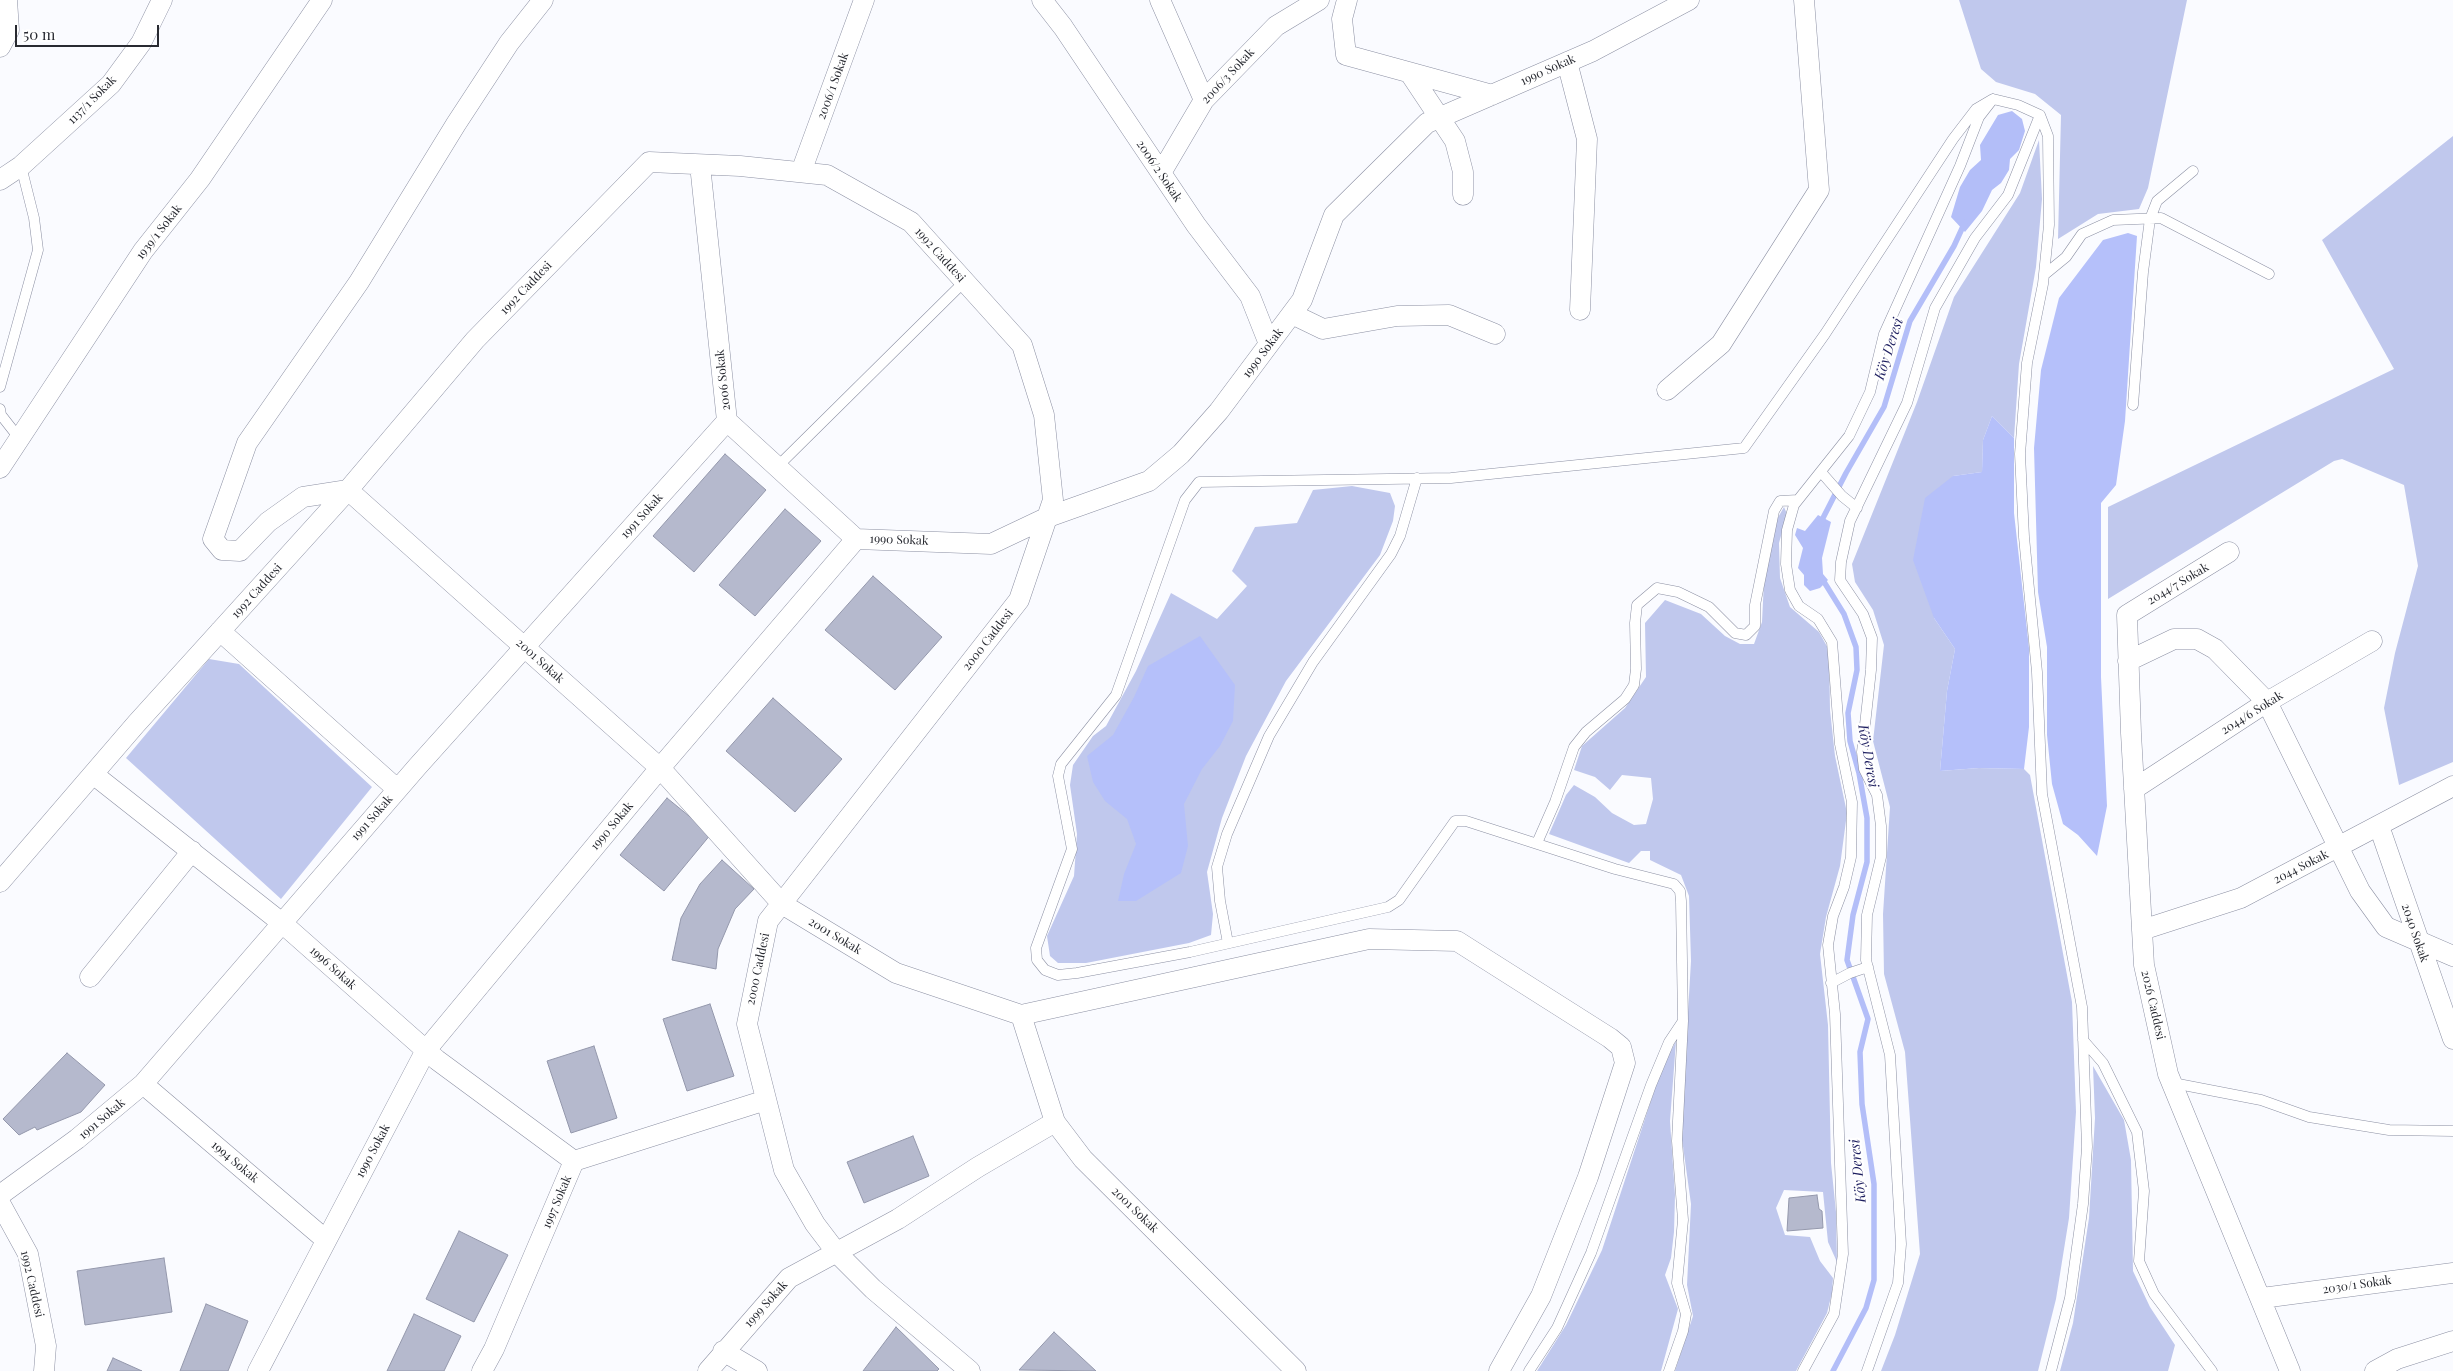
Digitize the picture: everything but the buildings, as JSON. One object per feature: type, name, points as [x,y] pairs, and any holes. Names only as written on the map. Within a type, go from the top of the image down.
[{"type":"street","points":[[0,47],[8,30],[7,0]]},
{"type":"street","name":"1137/1 Sokak","points":[[0,180],[21,166],[111,84],[141,43],[162,0]]},
{"type":"street","name":"1939/1 Sokak","points":[[0,468],[143,251],[200,179],[322,0]]},
{"type":"street","points":[[348,490],[303,497],[268,522],[240,551],[222,550],[213,539],[247,443],[359,282],[456,124],[509,43],[543,0]]},
{"type":"street","name":"2006/1 Sokak","points":[[802,172],[864,0]]},
{"type":"street","name":"2006/2 Sokak","points":[[1042,0],[1063,27],[1196,225],[1250,296],[1269,344]]},
{"type":"street","points":[[1160,0],[1204,100]]},
{"type":"street","name":"2006/3 Sokak","points":[[1161,173],[1204,100],[1276,26],[1319,0]]},
{"type":"street","points":[[1347,0],[1342,19],[1346,55],[1492,95]]},
{"type":"street","name":"1990 Sokak","points":[[258,1371],[426,1050],[660,768],[856,539],[991,544],[1048,517],[1149,481],[1181,454],[1219,411],[1302,300],[1334,216],[1427,123],[1567,62],[1690,0]]},
{"type":"street","points":[[1667,390],[1721,344],[1818,190],[1804,0]]},
{"type":"street","points":[[1567,62],[1587,139],[1580,310]]},
{"type":"street","points":[[1409,72],[1454,141],[1463,172],[1463,195]]},
{"type":"street","name":"1992 Caddesi","points":[[0,882],[93,774],[348,490],[476,340],[649,162],[700,164],[827,175],[911,222],[1022,345],[1044,415],[1053,500],[1048,517]]},
{"type":"street","name":"2006 Sokak","points":[[700,164],[727,422],[856,539]]},
{"type":"street","points":[[1292,314],[1323,329],[1397,316],[1449,315],[1495,334]]},
{"type":"street","name":"1991 Sokak","points":[[0,1194],[77,1139],[143,1084],[397,789],[727,422]]},
{"type":"street","name":"2001 Sokak","points":[[348,490],[660,768],[782,904],[896,973],[1021,1015],[1054,1122],[1083,1159],[1296,1371]]},
{"type":"street","name":"2000 Caddesi","points":[[970,1371],[872,1289],[837,1252],[816,1224],[784,1170],[747,1024],[768,921],[1019,600],[1048,517]]},
{"type":"street","name":"2044/7 Sokak","points":[[2127,615],[2229,552]]},
{"type":"street","name":"2026 Caddesi","points":[[2127,615],[2144,965],[2168,1074],[2262,1298],[2290,1371]]},
{"type":"street","points":[[220,631],[397,789]]},
{"type":"street","points":[[2128,661],[2174,639],[2197,639],[2215,649],[2267,702],[2360,892],[2386,928],[2453,956]]},
{"type":"street","name":"2044/6 Sokak","points":[[2134,789],[2267,702],[2372,641]]},
{"type":"street","name":"1996 Sokak","points":[[93,774],[282,923],[426,1050],[574,1161]]},
{"type":"street","name":"2044 Sokak","points":[[2142,930],[2241,898],[2339,848],[2453,786]]},
{"type":"street","name":"2040 Sokak","points":[[2379,826],[2453,1039]]},
{"type":"street","points":[[90,977],[192,851]]},
{"type":"street","points":[[1021,1015],[1369,939],[1457,941],[1610,1038],[1621,1048],[1625,1063],[1588,1177],[1540,1296],[1499,1371]]},
{"type":"street","name":"1994 Sokak","points":[[143,1084],[326,1240]]},
{"type":"street","name":"1997 Sokak","points":[[482,1371],[494,1349],[574,1161],[766,1100]]},
{"type":"street","name":"1999 Sokak","points":[[708,1371],[723,1351],[789,1278],[898,1219],[978,1167],[1054,1122]]},
{"type":"street","name":"1992 Caddesi","points":[[0,1203],[28,1254],[46,1346],[44,1371]]},
{"type":"street","name":"2030/1 Sokak","points":[[2262,1298],[2453,1273]]},
{"type":"street","points":[[2375,1371],[2397,1359],[2453,1341]]},
{"type":"street","points":[[723,1351],[757,1371]]},
{"type":"lane","points":[[1803,1371],[1834,1314],[1843,1254],[1835,1014],[1828,945],[1833,916],[1844,887],[1851,857],[1852,802],[1840,744],[1832,642],[1818,619],[1799,606],[1790,590],[1786,564],[1787,530],[1794,505],[1849,436],[1870,392],[1888,325],[1960,166],[1980,117],[1994,99]]},
{"type":"lane","points":[[1669,1371],[1683,1331],[1686,1314],[1678,1283],[1683,1220],[1677,1141],[1683,1021],[1680,890],[1674,884],[1615,869],[1466,821],[1455,821],[1399,900],[1388,907],[1228,943],[1077,973],[1058,975],[1045,970],[1037,960],[1036,948],[1072,850],[1058,776],[1061,764],[1116,695],[1185,500],[1199,482],[1451,478],[1744,448],[1825,334],[1952,139],[1976,109],[1994,99],[2018,105],[2040,115],[2048,136],[2049,225],[2044,275],[2027,363],[2020,454],[2037,672],[2042,794],[2082,1007],[2087,1147],[2083,1204],[2070,1298],[2051,1371]]},
{"type":"lane","points":[[1867,1371],[1898,1283],[1901,1244],[1890,1055],[1866,960],[1867,915],[1880,857],[1881,826],[1877,795],[1864,769],[1862,752],[1871,670],[1872,638],[1863,614],[1840,580],[1841,562],[1850,521],[1907,403],[1935,308],[1975,238],[2008,195],[2040,115]]},
{"type":"lane","points":[[0,387],[38,250],[34,218],[21,166]]},
{"type":"lane","points":[[2133,405],[2143,272],[2150,219],[2157,201],[2193,171]]},
{"type":"lane","points":[[2044,275],[2066,256],[2082,234],[2113,220],[2161,218],[2269,274]]},
{"type":"lane","points":[[778,467],[964,282]]},
{"type":"lane","points":[[0,413],[19,438]]},
{"type":"lane","points":[[1821,472],[1842,496],[1857,508]]},
{"type":"lane","points":[[1228,943],[1220,901],[1217,867],[1227,834],[1269,736],[1313,662],[1391,554],[1400,536],[1417,478]]},
{"type":"lane","points":[[1537,843],[1556,802],[1574,747],[1586,732],[1625,699],[1634,685],[1637,605],[1657,588],[1678,592],[1709,608],[1735,633],[1746,634],[1755,626],[1755,605],[1774,511],[1780,501],[1798,500]]},
{"type":"lane","points":[[1831,984],[1850,973],[1868,967]]},
{"type":"lane","points":[[1529,1371],[1557,1328],[1591,1253],[1650,1085],[1669,1042],[1683,1021]]},
{"type":"lane","points":[[2083,1040],[2104,1063],[2136,1132],[2144,1191],[2139,1262],[2154,1294],[2212,1371]]},
{"type":"lane","points":[[2172,1083],[2261,1100],[2309,1117],[2389,1130],[2453,1130]]},
{"type":"shaded area","points":[[1959,0],[2187,0],[2148,188],[2139,209],[2098,214],[2058,239],[2061,115],[2035,94],[1996,82],[1981,69]]},
{"type":"shaded area","points":[[2012,111],[2022,119],[2025,131],[2019,150],[2010,159],[2009,170],[2001,183],[1992,190],[1982,211],[1965,232],[1951,217],[1960,187],[1970,170],[1981,160],[1980,145],[1998,115]]},
{"type":"shaded area","points":[[2453,136],[2453,762],[2399,785],[2384,708],[2395,653],[2418,566],[2404,485],[2342,459],[2334,461],[2108,599],[2108,507],[2394,369],[2322,240]]},
{"type":"shaded area","points":[[2039,140],[2042,199],[2036,267],[2019,364],[2014,438],[1992,416],[1983,440],[1982,472],[1953,476],[1934,618],[1955,649],[1947,691],[1940,771],[1979,768],[2024,769],[2030,775],[2072,1002],[2076,1112],[2069,1218],[2056,1299],[2038,1371],[1881,1371],[1895,1335],[1920,1254],[1905,1052],[1884,974],[1883,914],[1890,807],[1873,741],[1884,645],[1873,610],[1855,582],[1852,564],[1917,402],[1954,297],[2020,193]]},
{"type":"shaded area","points":[[2128,233],[2137,236],[2125,421],[2116,485],[2101,503],[2101,677],[2107,806],[2097,856],[2078,835],[2063,824],[2052,784],[2047,735],[2047,647],[2038,592],[2034,448],[2041,370],[2059,298],[2103,240]]},
{"type":"shaded area","points":[[1992,416],[2014,438],[2014,513],[2029,648],[2029,727],[2024,769],[1979,768],[1940,771],[1947,691],[1955,649],[1934,618],[1913,560],[1925,498],[1953,476],[1982,472],[1983,440]]},
{"type":"shaded area","points":[[1352,486],[1390,493],[1395,506],[1393,521],[1380,555],[1286,681],[1246,756],[1222,818],[1207,872],[1213,914],[1211,935],[1189,943],[1086,963],[1058,963],[1050,956],[1047,936],[1074,876],[1077,834],[1070,785],[1073,765],[1093,736],[1106,726],[1136,671],[1171,593],[1217,619],[1247,586],[1232,571],[1255,527],[1297,523],[1313,490]]},
{"type":"shaded area","points":[[1784,507],[1787,514],[1779,543],[1780,578],[1790,607],[1819,632],[1829,650],[1830,710],[1835,756],[1847,813],[1840,866],[1826,917],[1820,954],[1828,1025],[1831,1163],[1836,1212],[1837,1262],[1828,1242],[1823,1192],[1784,1190],[1776,1208],[1785,1235],[1810,1237],[1820,1261],[1833,1278],[1832,1293],[1827,1313],[1796,1371],[1675,1371],[1693,1316],[1687,1285],[1691,1204],[1681,1132],[1691,961],[1689,896],[1681,875],[1650,860],[1650,851],[1641,851],[1629,863],[1549,834],[1566,795],[1574,785],[1595,797],[1612,813],[1634,825],[1646,824],[1653,799],[1651,778],[1622,775],[1610,790],[1595,777],[1574,770],[1582,746],[1625,708],[1646,677],[1645,623],[1665,600],[1701,614],[1725,636],[1740,644],[1754,644],[1762,622],[1764,581],[1776,521]]},
{"type":"shaded area","points":[[1818,515],[1831,522],[1822,558],[1823,574],[1828,580],[1820,588],[1810,591],[1804,585],[1804,575],[1798,568],[1803,548],[1795,535],[1797,528],[1805,531]]},
{"type":"shaded area","points":[[1200,636],[1235,685],[1233,721],[1220,746],[1202,769],[1184,804],[1188,846],[1181,873],[1136,901],[1118,901],[1124,874],[1136,844],[1127,819],[1105,801],[1093,782],[1087,756],[1113,735],[1134,697],[1148,666]]},
{"type":"shaded area","points":[[209,659],[239,664],[372,787],[281,899],[126,758]]},
{"type":"shaded area","points":[[1676,1041],[1670,1121],[1675,1195],[1674,1232],[1671,1258],[1665,1275],[1678,1309],[1661,1371],[1537,1371],[1566,1325],[1602,1250],[1661,1070]]},
{"type":"shaded area","points":[[2093,1066],[2124,1120],[2131,1160],[2133,1271],[2150,1307],[2175,1345],[2168,1371],[2060,1371],[2073,1323],[2089,1218],[2095,1118]]},
{"type":"waterway","name":"Köy Deresi","points":[[1822,524],[1823,518],[1846,473],[1884,407],[1910,321],[1954,246],[1965,222]]},
{"type":"waterway","name":"Köy Deresi","points":[[1821,577],[1844,614],[1856,647],[1857,670],[1848,713],[1850,741],[1859,773],[1867,818],[1867,862],[1853,915],[1847,960],[1868,1019],[1860,1052],[1862,1104],[1874,1184],[1874,1280],[1866,1308],[1833,1371]]}]
